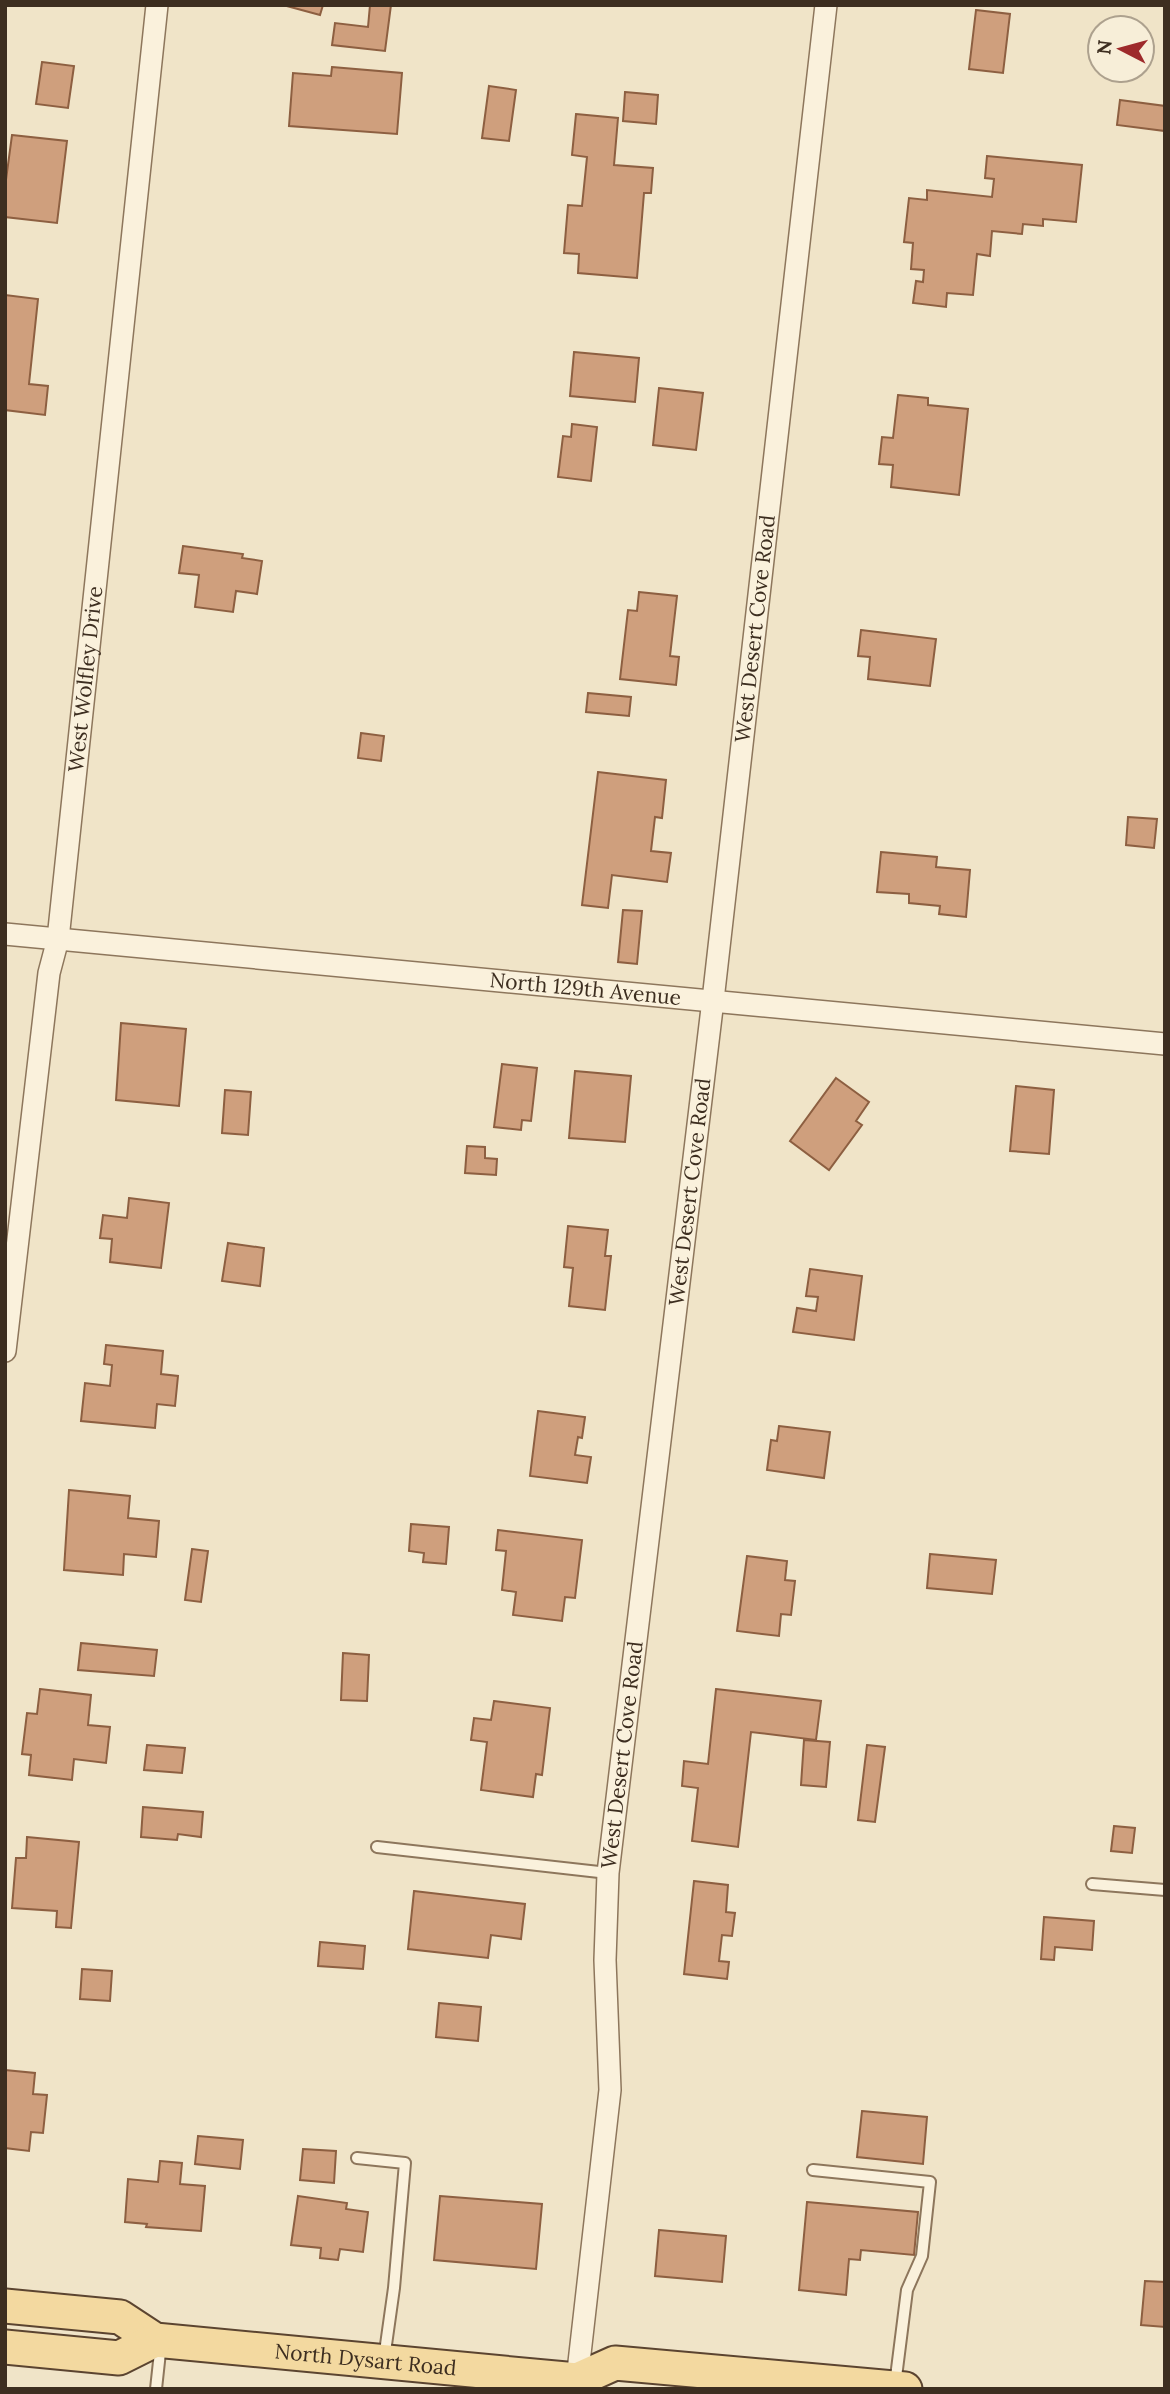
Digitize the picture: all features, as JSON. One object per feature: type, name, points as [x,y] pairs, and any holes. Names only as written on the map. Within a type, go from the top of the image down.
[{"type":"main road","name":"North Dysart Road","points":[[5,2306],[120,2317],[158,2340],[582,2384]]},
{"type":"main road","points":[[5,2347],[119,2358],[158,2340]]},
{"type":"main road","points":[[582,2384],[615,2362],[905,2389]]},
{"type":"street","name":"West Wolfley Drive","points":[[5,1351],[49,973],[58,939],[157,5]]},
{"type":"street","name":"West Desert Cove Road","points":[[582,2384],[610,2090],[606,1960],[608,1873],[713,1000],[826,5]]},
{"type":"street","name":"North 129th Avenue","points":[[5,934],[1165,1044]]},
{"type":"lane","points":[[377,1847],[608,1873]]},
{"type":"lane","points":[[1092,1884],[1165,1890]]},
{"type":"lane","points":[[357,2158],[405,2163],[394,2288],[384,2362]]},
{"type":"lane","points":[[813,2169],[930,2182],[922,2256],[907,2290],[895,2388]]},
{"type":"lane","points":[[156,2389],[158,2340]]},
{"type":"building","points":[[283,5],[323,5],[320,15]]},
{"type":"building","points":[[370,5],[391,5],[385,51],[332,45],[335,23],[368,27]]},
{"type":"building","points":[[976,10],[1010,14],[1003,73],[969,69]]},
{"type":"building","points":[[42,62],[74,66],[68,108],[36,104]]},
{"type":"building","points":[[332,67],[402,73],[397,134],[289,126],[293,73],[331,76]]},
{"type":"building","points":[[489,86],[516,90],[509,141],[482,138]]},
{"type":"building","points":[[625,92],[658,95],[656,124],[623,121]]},
{"type":"building","points":[[1120,100],[1165,106],[1165,131],[1117,125]]},
{"type":"building","points":[[576,114],[618,118],[614,165],[653,168],[651,193],[644,193],[637,278],[578,273],[579,254],[564,253],[568,205],[582,206],[587,157],[572,155]]},
{"type":"building","points":[[12,135],[67,141],[57,223],[5,217],[5,187]]},
{"type":"building","points":[[987,156],[1082,165],[1076,222],[1043,219],[1043,226],[1023,224],[1022,234],[992,231],[990,256],[977,254],[973,295],[947,293],[946,307],[913,303],[916,281],[923,282],[924,270],[911,269],[913,243],[904,242],[909,198],[927,200],[927,190],[992,197],[994,179],[985,178]]},
{"type":"building","points":[[5,295],[38,299],[29,384],[48,386],[45,415],[5,410]]},
{"type":"building","points":[[574,352],[639,358],[635,402],[570,396]]},
{"type":"building","points":[[659,388],[703,393],[696,450],[653,445]]},
{"type":"building","points":[[898,395],[928,398],[928,405],[968,409],[959,495],[891,487],[893,465],[879,464],[882,437],[893,438]]},
{"type":"building","points":[[572,424],[597,427],[591,481],[558,477],[563,436],[571,437]]},
{"type":"building","points":[[183,546],[243,554],[242,558],[262,561],[257,594],[236,591],[233,612],[195,607],[199,575],[179,573]]},
{"type":"building","points":[[639,592],[677,596],[670,656],[679,657],[676,685],[620,679],[628,610],[637,611]]},
{"type":"building","points":[[861,630],[936,639],[930,686],[868,679],[870,657],[858,656]]},
{"type":"building","points":[[588,693],[631,697],[629,716],[586,712]]},
{"type":"building","points":[[361,733],[384,736],[381,761],[358,758]]},
{"type":"building","points":[[598,772],[666,780],[662,818],[655,817],[651,851],[671,853],[667,882],[612,875],[608,908],[582,905]]},
{"type":"building","points":[[1128,817],[1157,819],[1154,848],[1126,845]]},
{"type":"building","points":[[881,852],[937,857],[936,867],[970,870],[966,917],[939,914],[940,906],[909,903],[909,894],[877,892]]},
{"type":"building","points":[[623,910],[642,911],[637,964],[618,962]]},
{"type":"building","points":[[121,1023],[186,1029],[179,1106],[116,1100]]},
{"type":"building","points":[[502,1064],[537,1068],[531,1121],[522,1120],[521,1130],[494,1127]]},
{"type":"building","points":[[575,1071],[631,1076],[625,1142],[569,1138]]},
{"type":"building","points":[[836,1078],[869,1102],[856,1121],[862,1125],[829,1170],[790,1141]]},
{"type":"building","points":[[1016,1086],[1054,1090],[1049,1154],[1010,1151]]},
{"type":"building","points":[[225,1090],[251,1092],[248,1135],[222,1133]]},
{"type":"building","points":[[467,1146],[485,1147],[485,1158],[497,1159],[496,1175],[465,1173]]},
{"type":"building","points":[[129,1198],[169,1203],[161,1268],[110,1262],[112,1239],[100,1238],[103,1215],[127,1218]]},
{"type":"building","points":[[568,1226],[608,1230],[605,1256],[611,1256],[605,1310],[569,1306],[573,1268],[564,1267]]},
{"type":"building","points":[[228,1243],[264,1248],[260,1286],[222,1281]]},
{"type":"building","points":[[810,1269],[862,1276],[854,1340],[793,1332],[797,1308],[816,1311],[818,1297],[806,1296]]},
{"type":"building","points":[[106,1345],[163,1351],[161,1374],[178,1376],[175,1406],[157,1404],[155,1428],[81,1421],[85,1383],[110,1386],[112,1365],[104,1364]]},
{"type":"building","points":[[538,1411],[585,1417],[582,1438],[578,1437],[575,1455],[591,1457],[587,1483],[530,1476]]},
{"type":"building","points":[[779,1426],[830,1432],[824,1478],[767,1470],[771,1440],[777,1441]]},
{"type":"building","points":[[69,1490],[130,1496],[128,1518],[159,1521],[156,1557],[124,1554],[123,1575],[64,1570]]},
{"type":"building","points":[[411,1524],[449,1527],[446,1564],[423,1562],[424,1553],[409,1551]]},
{"type":"building","points":[[498,1530],[582,1540],[575,1598],[565,1597],[562,1621],[513,1615],[516,1592],[502,1590],[506,1551],[496,1550]]},
{"type":"building","points":[[192,1549],[208,1551],[201,1602],[185,1600]]},
{"type":"building","points":[[930,1554],[996,1560],[992,1594],[927,1588]]},
{"type":"building","points":[[747,1556],[787,1561],[785,1580],[795,1581],[791,1615],[781,1614],[779,1636],[737,1631]]},
{"type":"building","points":[[81,1643],[157,1650],[154,1676],[78,1670]]},
{"type":"building","points":[[343,1653],[369,1655],[367,1701],[341,1700]]},
{"type":"building","points":[[40,1689],[91,1695],[88,1725],[110,1727],[106,1763],[74,1759],[72,1780],[29,1775],[31,1755],[22,1754],[27,1713],[37,1714]]},
{"type":"building","points":[[716,1689],[821,1701],[816,1740],[751,1732],[738,1847],[692,1841],[698,1788],[682,1786],[684,1761],[708,1764]]},
{"type":"building","points":[[494,1701],[550,1708],[542,1775],[536,1774],[533,1797],[481,1790],[487,1742],[471,1740],[474,1718],[491,1720]]},
{"type":"building","points":[[804,1740],[830,1742],[826,1787],[801,1785]]},
{"type":"building","points":[[147,1745],[185,1748],[182,1773],[144,1770]]},
{"type":"building","points":[[867,1745],[885,1747],[875,1822],[858,1820]]},
{"type":"building","points":[[143,1807],[203,1812],[201,1837],[178,1834],[177,1840],[141,1837]]},
{"type":"building","points":[[1114,1826],[1135,1828],[1132,1853],[1111,1851]]},
{"type":"building","points":[[27,1837],[79,1842],[71,1928],[56,1927],[57,1911],[12,1908],[16,1858],[26,1858]]},
{"type":"building","points":[[694,1881],[728,1885],[726,1912],[735,1913],[732,1936],[722,1935],[719,1961],[729,1962],[727,1979],[684,1974]]},
{"type":"building","points":[[414,1891],[525,1904],[521,1939],[491,1935],[488,1958],[408,1949]]},
{"type":"building","points":[[1044,1917],[1094,1921],[1092,1950],[1055,1947],[1054,1960],[1041,1959]]},
{"type":"building","points":[[320,1942],[365,1946],[363,1969],[318,1966]]},
{"type":"building","points":[[82,1969],[112,1971],[110,2001],[80,1999]]},
{"type":"building","points":[[439,2003],[481,2007],[478,2041],[436,2037]]},
{"type":"building","points":[[5,2070],[35,2073],[33,2094],[47,2095],[43,2133],[31,2132],[29,2151],[5,2148]]},
{"type":"building","points":[[862,2111],[927,2117],[923,2164],[857,2157]]},
{"type":"building","points":[[198,2136],[243,2140],[240,2169],[195,2164]]},
{"type":"building","points":[[303,2149],[336,2151],[334,2183],[300,2180]]},
{"type":"building","points":[[160,2161],[182,2163],[180,2184],[205,2186],[201,2231],[146,2227],[147,2224],[125,2222],[128,2179],[158,2182]]},
{"type":"building","points":[[298,2196],[347,2203],[346,2209],[368,2212],[363,2252],[340,2249],[338,2260],[320,2258],[321,2248],[291,2245]]},
{"type":"building","points":[[440,2196],[542,2204],[536,2269],[434,2260]]},
{"type":"building","points":[[807,2202],[918,2212],[914,2255],[861,2250],[860,2260],[849,2259],[846,2295],[799,2290]]},
{"type":"building","points":[[659,2230],[726,2236],[722,2282],[655,2276]]},
{"type":"building","points":[[1145,2281],[1165,2282],[1165,2327],[1141,2325]]}]
